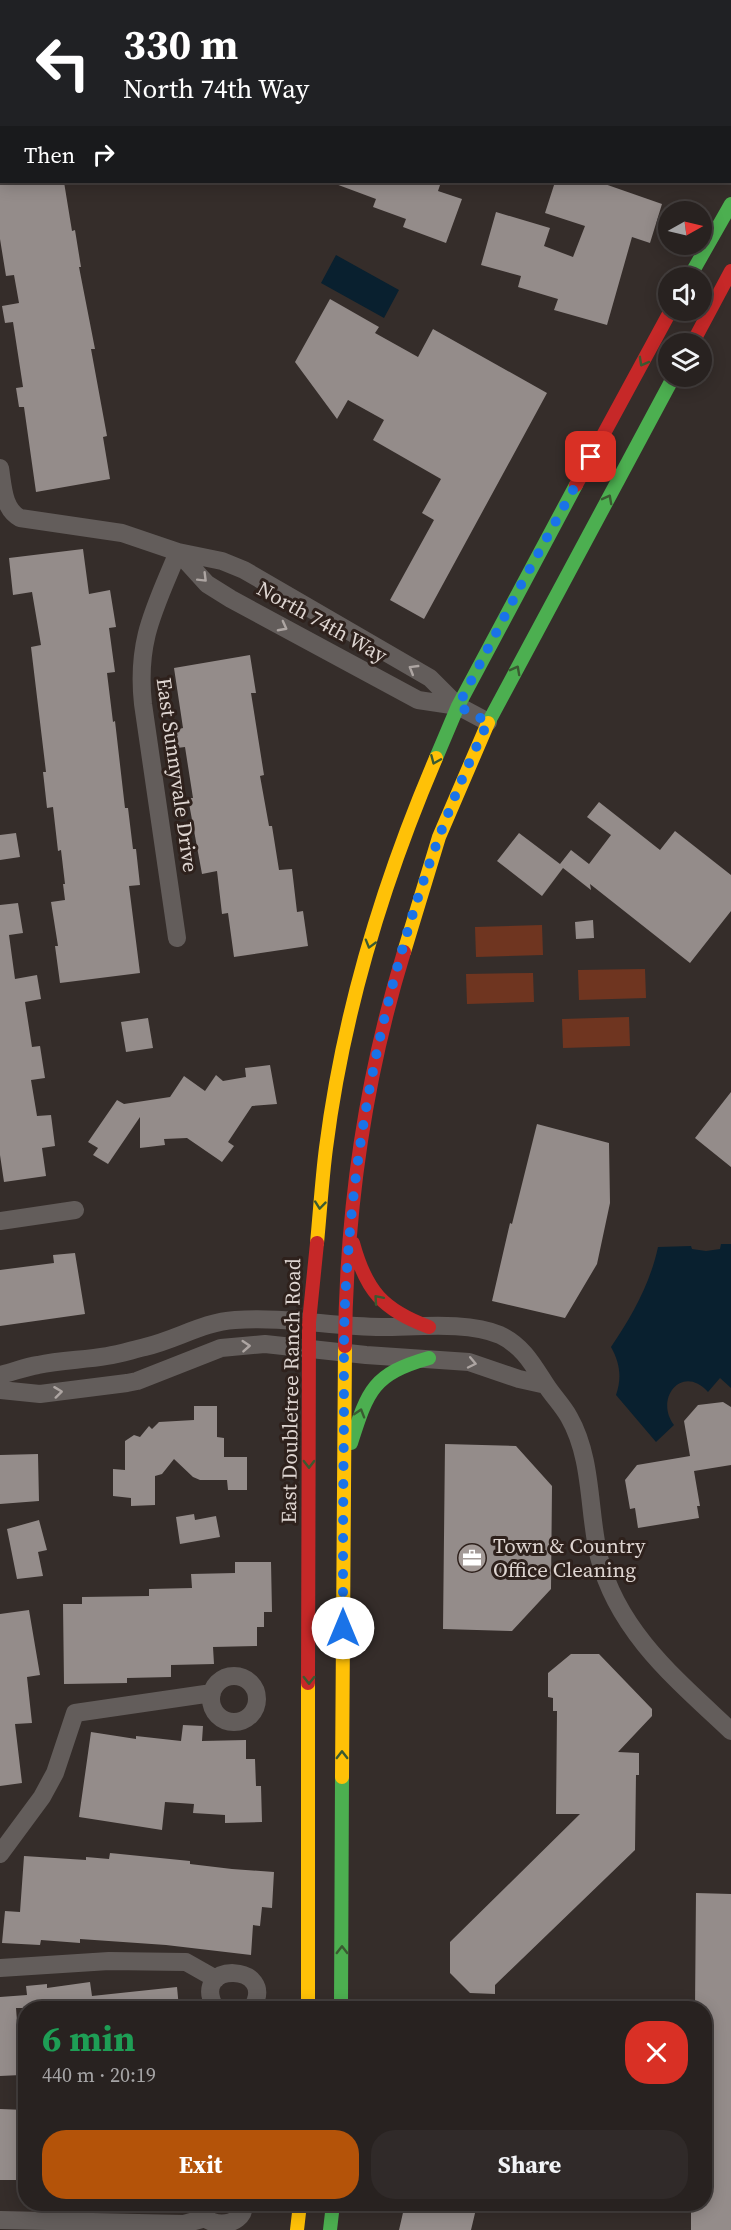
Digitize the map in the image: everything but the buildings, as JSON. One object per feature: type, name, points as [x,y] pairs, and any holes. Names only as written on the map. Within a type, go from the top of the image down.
[{"type":"main road","points":[[695,267],[731,204]]},
{"type":"main road","points":[[698,333],[731,270]]},
{"type":"main road","name":"East Doubletree Ranch Road","points":[[308,2001],[309,1322],[326,1147],[344,1046],[374,931],[404,837],[458,706],[522,583],[665,321]]},
{"type":"main road","points":[[342,2001],[344,1325],[350,1228],[369,1090],[397,975],[439,837],[488,722],[668,387]]},
{"type":"main road","points":[[350,1228],[360,1268],[377,1299],[399,1316],[429,1327]]},
{"type":"main road","points":[[343,1469],[363,1403],[374,1383],[399,1368],[429,1358]]},
{"type":"main road","points":[[297,2230],[299,2211]]},
{"type":"main road","points":[[330,2230],[332,2211]]},
{"type":"street","name":"North 74th Way","points":[[0,468],[6,501],[12,513],[20,518],[122,533],[178,552],[222,561],[267,583],[430,678],[458,706],[488,722]]},
{"type":"street","name":"North 74th Way","points":[[178,552],[207,584],[250,609],[418,700],[458,706]]},
{"type":"street","name":"East Sunnyvale Drive","points":[[177,938],[143,704],[141,669],[147,629],[178,552]]},
{"type":"street","points":[[250,609],[267,583]]},
{"type":"street","points":[[0,1221],[75,1210]]},
{"type":"street","points":[[0,1375],[38,1364],[130,1351],[203,1326],[253,1318],[344,1325],[465,1327],[500,1335],[518,1346],[533,1363],[569,1417],[584,1457],[599,1556],[609,1588],[621,1611],[642,1642],[663,1667],[731,1731]]},
{"type":"street","points":[[186,1332],[195,1358]]},
{"type":"street","points":[[0,1390],[40,1394],[137,1382],[221,1348],[265,1344],[344,1353],[469,1362],[519,1379],[546,1385]]},
{"type":"street","points":[[130,1351],[137,1382]]},
{"type":"street","points":[[0,1854],[42,1797],[56,1773],[75,1713],[212,1693]]},
{"type":"street","points":[[0,1968],[109,1960],[186,1962],[216,1979]]},
{"type":"street","points":[[212,2001],[210,1993],[216,1979],[222,1974],[237,1972],[250,1978],[256,1992],[255,2001]]},
{"type":"street","points":[[0,2220],[184,2224],[200,2211],[215,2228],[230,2227],[237,2222],[242,2211]]},
{"type":"shaded area","points":[[542,925],[543,955],[476,957],[475,927]]},
{"type":"shaded area","points":[[645,969],[646,998],[579,1000],[578,970]]},
{"type":"shaded area","points":[[533,973],[534,1002],[467,1004],[466,974]]},
{"type":"shaded area","points":[[629,1017],[630,1046],[563,1048],[562,1019]]},
{"type":"water","points":[[336,255],[399,290],[384,318],[321,283]]},
{"type":"water","points":[[721,1244],[731,1244],[731,1388],[720,1378],[708,1392],[698,1384],[689,1381],[674,1388],[669,1395],[667,1405],[674,1425],[656,1442],[616,1395],[619,1371],[611,1347],[639,1299],[655,1261],[658,1247],[691,1246],[692,1249],[706,1251],[720,1249]]},
{"type":"traffic: fast","points":[[695,267],[731,204]]},
{"type":"traffic: fast","points":[[488,723],[668,387]]},
{"type":"traffic: fast","points":[[436,758],[458,706],[576,485]]},
{"type":"traffic: fast","points":[[351,1443],[362,1410],[375,1387],[396,1371],[429,1358]]},
{"type":"traffic: fast","points":[[341,2001],[342,1777]]},
{"type":"traffic: fast","points":[[330,2230],[332,2211]]},
{"type":"traffic: slow","points":[[404,952],[439,837],[488,723]]},
{"type":"traffic: slow","points":[[317,1243],[333,1098],[354,998],[382,901],[436,758]]},
{"type":"traffic: slow","points":[[342,1777],[345,1346]]},
{"type":"traffic: slow","points":[[308,1683],[308,2001]]},
{"type":"traffic: slow","points":[[297,2230],[299,2211]]},
{"type":"traffic: jam","points":[[698,333],[731,271]]},
{"type":"traffic: jam","points":[[576,485],[665,321]]},
{"type":"traffic: jam","points":[[345,1346],[349,1246],[360,1147],[378,1048],[404,952]]},
{"type":"traffic: jam","points":[[308,1683],[309,1322],[317,1243]]},
{"type":"traffic: jam","points":[[353,1243],[364,1274],[379,1297],[388,1306],[429,1327]]},
{"type":"place","name":"Town & Country Office Cleaning","points":[[472,1558]]},
{"type":"route","points":[[343,1628],[346,1270],[369,1090],[394,985],[429,865],[463,777],[488,722],[458,706],[591,457]]}]
